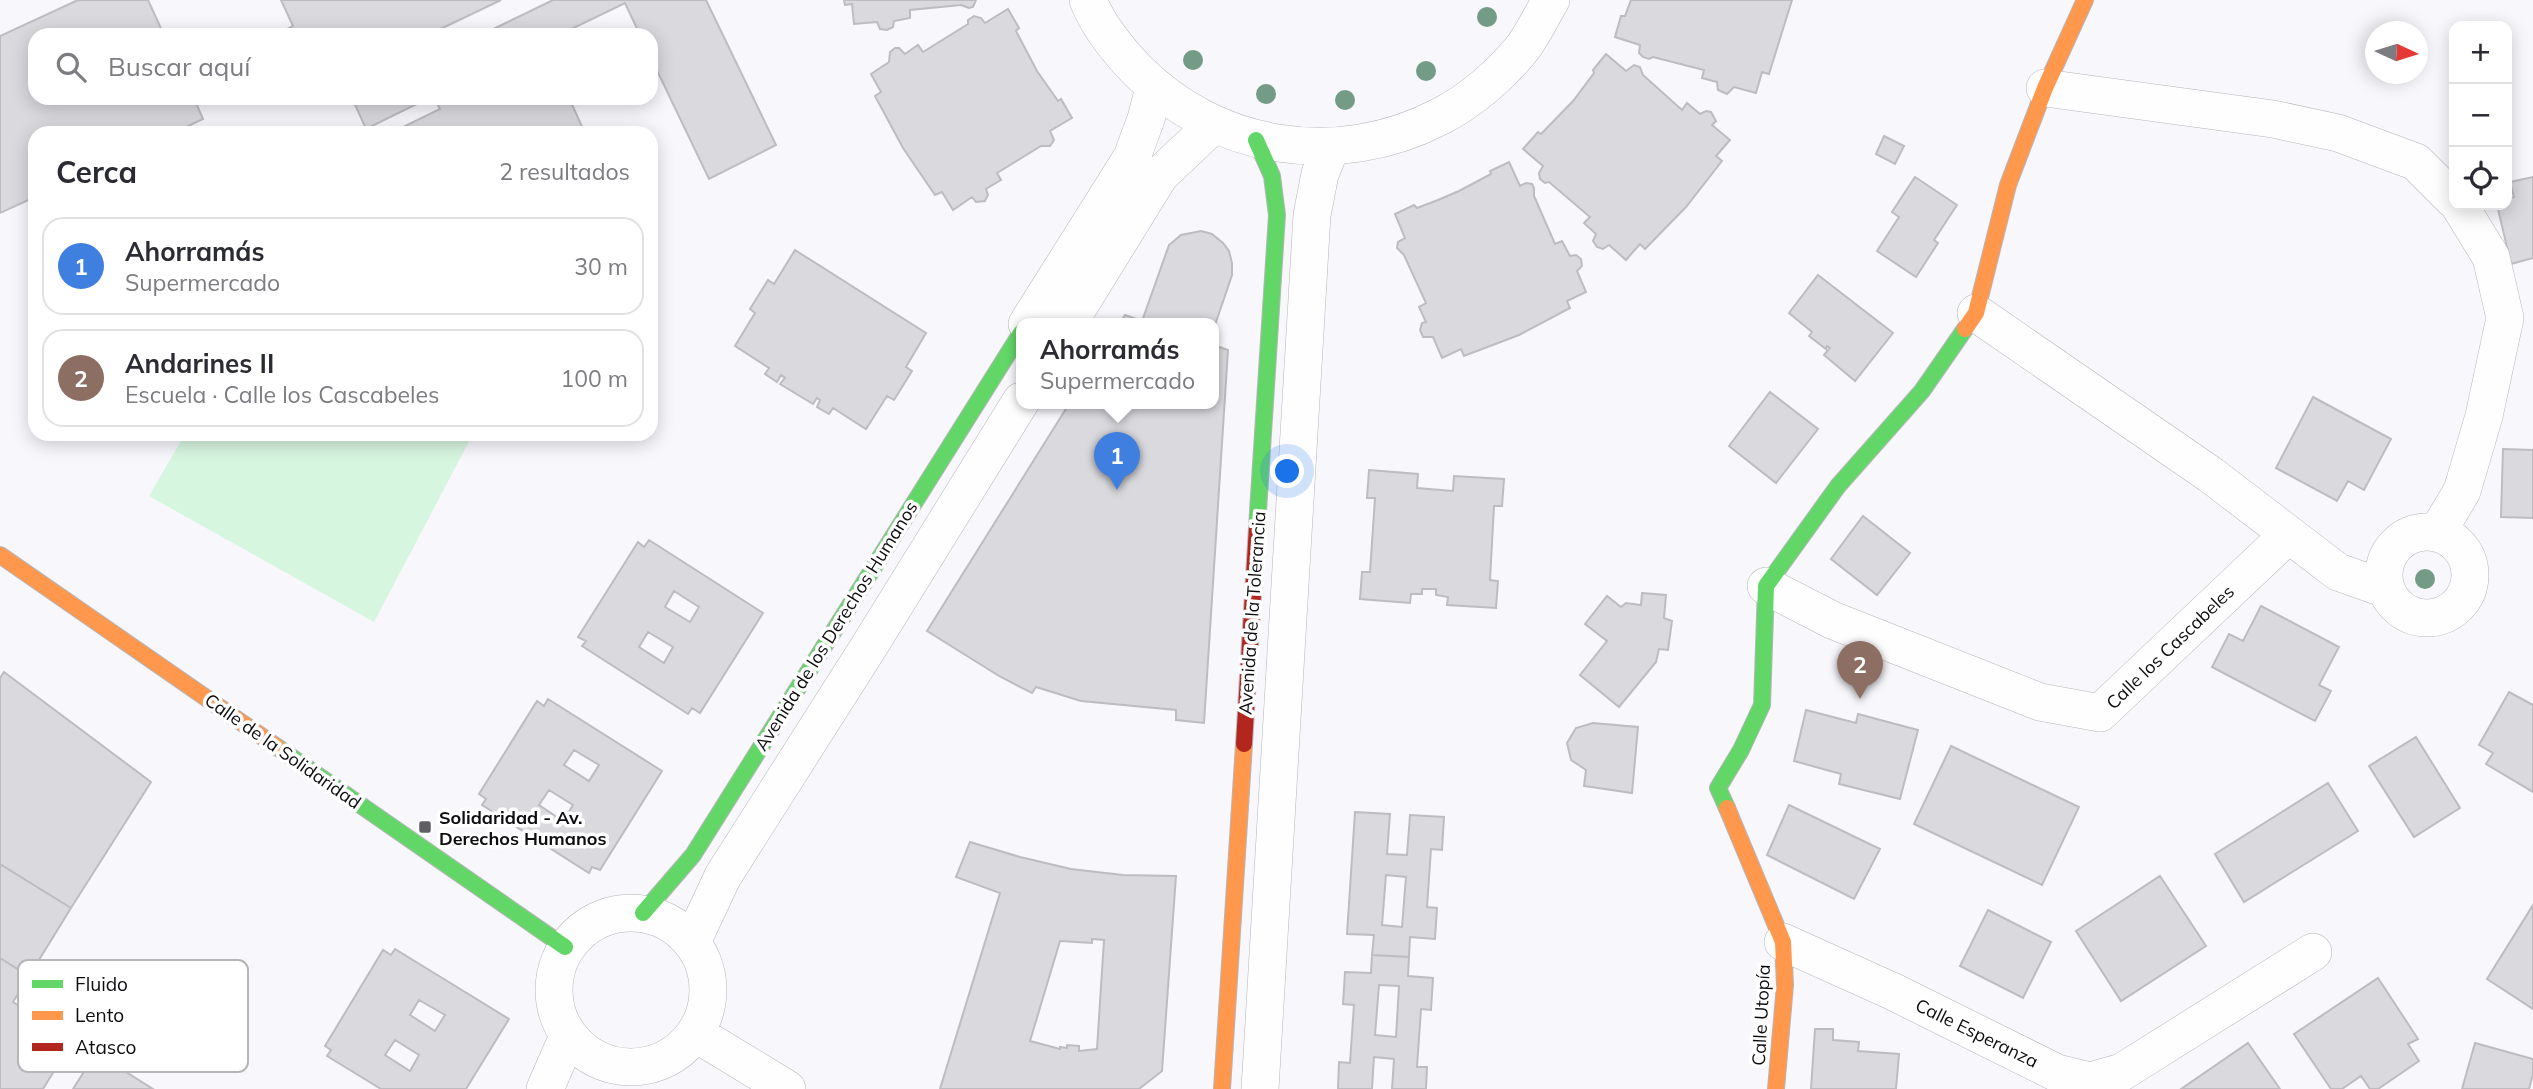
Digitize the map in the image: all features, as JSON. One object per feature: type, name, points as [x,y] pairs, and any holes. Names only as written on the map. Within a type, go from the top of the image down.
[{"type":"street","points":[[1088,0],[1092,11],[1120,52],[1154,88],[1182,108],[1213,125],[1256,140],[1293,146],[1331,147],[1368,143],[1406,132],[1441,116],[1485,87],[1524,46],[1551,0]]},
{"type":"street","points":[[1783,942],[1718,788],[1741,750],[1762,705],[1766,586],[1838,486],[1922,391],[1976,313],[2008,185],[2045,88],[2085,0]]},
{"type":"street","points":[[1031,318],[1132,157],[1154,88]]},
{"type":"street","points":[[2045,88],[2273,119],[2338,133],[2416,162],[2449,195]]},
{"type":"street","points":[[1073,318],[1160,175],[1213,125]]},
{"type":"street","name":"Avenida de la Tolerancia","points":[[1222,1089],[1277,215],[1272,176],[1256,140]]},
{"type":"street","name":"Avenida de la Tolerancia","points":[[1259,1089],[1312,215],[1320,174],[1331,147]]},
{"type":"street","points":[[2437,533],[2462,491],[2484,416],[2505,318],[2491,257],[2462,210]]},
{"type":"street","points":[[1976,313],[2211,475],[2338,572],[2386,589]]},
{"type":"street","name":"Avenida de los Derechos Humanos","points":[[643,913],[693,855],[1016,341]]},
{"type":"street","points":[[692,942],[723,876],[1016,409]]},
{"type":"street","points":[[2423,532],[2437,533],[2450,539],[2461,549],[2470,571],[2469,586],[2458,606],[2445,615],[2419,618],[2404,612],[2393,602],[2386,589],[2385,567],[2390,553],[2400,541],[2423,532]]},
{"type":"street","name":"Calle los Cascabeles","points":[[1766,586],[1832,620],[2040,702],[2100,713],[2288,535]]},
{"type":"street","name":"Calle de la Solidaridad","points":[[0,555],[565,947]]},
{"type":"street","points":[[616,913],[643,913],[669,922],[692,942],[706,971],[707,1003],[695,1033],[671,1057],[606,1078],[568,1036],[554,1006],[555,974],[565,947],[586,926],[616,913]]},
{"type":"street","name":"Calle Esperanza","points":[[1783,942],[1894,992],[2057,1073],[2090,1081],[2122,1072],[2313,952]]},
{"type":"street","name":"Calle Utopía","points":[[1776,1089],[1784,985],[1783,942]]},
{"type":"street","points":[[695,1033],[787,1089]]},
{"type":"street","points":[[545,1089],[568,1036]]},
{"type":"green space","points":[[181,441],[469,441],[374,622],[149,496]]},
{"type":"building","points":[[78,0],[148,0],[161,28],[28,28],[28,105],[197,105],[203,119],[188,126],[28,126],[28,200],[0,213],[0,36]]},
{"type":"building","points":[[281,0],[501,0],[443,28],[289,28],[293,26]]},
{"type":"building","points":[[553,0],[706,0],[776,145],[709,179],[658,73],[658,28],[637,28],[625,3],[573,28],[495,28]]},
{"type":"building","points":[[844,0],[976,0],[973,7],[969,8],[961,5],[910,10],[910,18],[894,21],[893,27],[887,30],[880,29],[877,22],[854,24],[852,4],[845,5]]},
{"type":"building","points":[[1631,0],[1792,0],[1769,74],[1762,72],[1756,93],[1734,87],[1727,94],[1718,90],[1717,82],[1702,78],[1704,70],[1643,57],[1639,53],[1640,45],[1615,37],[1621,16],[1625,16]]},
{"type":"building","points":[[1008,9],[1037,71],[1058,101],[1061,99],[1072,118],[1050,131],[1054,140],[1050,146],[1041,146],[997,173],[1001,180],[986,189],[988,195],[985,201],[976,202],[972,197],[953,210],[942,192],[935,195],[903,148],[875,96],[881,92],[871,74],[889,62],[890,52],[895,48],[905,54],[918,45],[923,52],[968,24],[968,20],[974,16],[985,23]]},
{"type":"building","points":[[1606,54],[1626,71],[1634,65],[1640,67],[1643,75],[1682,110],[1687,103],[1700,114],[1711,112],[1716,121],[1712,125],[1730,140],[1716,156],[1722,161],[1686,207],[1645,249],[1640,244],[1626,260],[1609,245],[1603,249],[1597,247],[1593,241],[1596,234],[1584,223],[1590,217],[1549,182],[1545,183],[1540,179],[1539,173],[1543,166],[1523,149],[1573,101]]},
{"type":"building","points":[[355,105],[415,105],[372,126],[365,126]]},
{"type":"building","points":[[438,105],[572,105],[582,126],[405,126],[440,109]]},
{"type":"building","points":[[1884,136],[1904,146],[1895,164],[1876,154]]},
{"type":"building","points":[[1509,162],[1520,186],[1532,184],[1534,196],[1555,244],[1562,241],[1570,256],[1576,255],[1581,259],[1582,266],[1577,271],[1586,292],[1567,301],[1570,308],[1519,335],[1464,356],[1461,349],[1442,358],[1433,337],[1423,337],[1420,330],[1422,323],[1426,322],[1419,307],[1426,303],[1404,255],[1397,248],[1398,242],[1405,238],[1395,214],[1459,191]]},
{"type":"building","points":[[1915,177],[1957,205],[1934,240],[1938,243],[1916,277],[1877,251],[1899,217],[1892,212]]},
{"type":"building","points":[[2533,177],[2533,258],[2511,264],[2498,210],[2512,210],[2512,182]]},
{"type":"building","points":[[1201,231],[1212,234],[1229,251],[1232,275],[1217,318],[1143,318],[1169,245],[1181,235]]},
{"type":"building","points":[[795,250],[926,333],[906,367],[912,371],[894,400],[887,396],[866,429],[833,408],[829,414],[817,407],[820,400],[817,398],[813,404],[780,384],[785,378],[781,375],[777,382],[765,374],[769,368],[735,346],[755,313],[750,309],[768,280],[774,284]]},
{"type":"building","points":[[1818,275],[1893,333],[1855,381],[1824,355],[1830,348],[1827,346],[1826,349],[1809,336],[1812,332],[1789,313]]},
{"type":"building","points":[[1219,347],[1228,350],[1204,723],[1176,720],[1176,710],[1081,701],[1036,687],[1032,693],[999,676],[927,631],[1066,409],[1219,409]]},
{"type":"building","points":[[1770,392],[1818,429],[1776,483],[1729,446]]},
{"type":"building","points":[[2313,397],[2391,439],[2364,490],[2348,481],[2337,501],[2276,468]]},
{"type":"building","points":[[2503,449],[2533,450],[2533,518],[2501,517]]},
{"type":"building","points":[[1369,470],[1418,474],[1417,488],[1453,491],[1454,476],[1504,479],[1502,506],[1494,506],[1490,580],[1498,581],[1496,608],[1447,605],[1448,597],[1436,595],[1436,589],[1422,589],[1422,594],[1411,594],[1410,603],[1360,599],[1362,572],[1370,572],[1375,498],[1367,498]]},
{"type":"building","points":[[1863,516],[1910,553],[1877,595],[1831,559]]},
{"type":"building","points":[[649,540],[763,613],[700,713],[692,708],[688,714],[582,646],[586,641],[578,637],[638,542],[644,547]],"holes":[[[674,591],[699,607],[690,622],[665,607]],[[648,632],[673,647],[664,663],[639,647]]]},
{"type":"building","points":[[1642,593],[1666,595],[1664,618],[1672,621],[1668,650],[1659,649],[1656,662],[1619,707],[1580,675],[1607,641],[1585,624],[1607,596],[1621,607],[1626,603],[1641,605]]},
{"type":"building","points":[[2261,606],[2339,647],[2319,685],[2331,691],[2315,721],[2212,667],[2229,634],[2243,641]]},
{"type":"building","points":[[4,672],[151,782],[71,908],[0,864],[0,678]]},
{"type":"building","points":[[2509,692],[2533,705],[2533,792],[2486,764],[2493,753],[2479,745]]},
{"type":"building","points":[[548,699],[662,771],[600,870],[592,867],[589,873],[482,805],[486,799],[479,794],[537,701],[544,706]],"holes":[[[574,750],[599,765],[589,781],[564,765]],[[549,790],[573,805],[563,821],[539,805]]]},
{"type":"building","points":[[1806,710],[1856,723],[1858,714],[1918,730],[1900,799],[1839,784],[1841,774],[1794,761]]},
{"type":"building","points":[[1593,723],[1638,727],[1632,793],[1584,786],[1586,770],[1571,760],[1567,743],[1576,728]]},
{"type":"building","points":[[2416,737],[2460,808],[2414,837],[2369,766]]},
{"type":"building","points":[[1951,746],[2079,807],[2042,885],[1914,824]]},
{"type":"building","points":[[2328,783],[2358,831],[2244,902],[2215,854]]},
{"type":"building","points":[[1789,805],[1880,849],[1854,899],[1767,855]]},
{"type":"building","points":[[1355,812],[1390,814],[1387,854],[1407,855],[1410,815],[1444,817],[1442,850],[1431,849],[1427,907],[1437,908],[1435,939],[1410,937],[1409,957],[1372,955],[1374,935],[1347,934]],"holes":[[[1386,875],[1406,877],[1402,927],[1382,925]]]},
{"type":"building","points":[[970,842],[1071,869],[1123,875],[1176,876],[1162,1071],[1139,1089],[940,1089],[1000,893],[956,877]],"holes":[[[1092,939],[1104,940],[1097,1049],[1079,1051],[1079,1046],[1067,1045],[1067,1048],[1060,1049],[1030,1041],[1060,941],[1092,943]]]},
{"type":"building","points":[[0,864],[71,908],[39,960],[18,960],[18,969],[0,958]]},
{"type":"building","points":[[2160,876],[2206,946],[2121,1001],[2076,931]]},
{"type":"building","points":[[2533,905],[2533,1009],[2487,979]]},
{"type":"building","points":[[1988,910],[2051,942],[2023,998],[1960,966]]},
{"type":"building","points":[[395,949],[509,1019],[466,1089],[381,1089],[327,1056],[331,1050],[325,1046],[383,950],[391,955]],"holes":[[[419,1000],[445,1015],[435,1031],[410,1015]],[[395,1040],[419,1055],[410,1071],[385,1055]]]},
{"type":"building","points":[[1372,955],[1409,957],[1408,976],[1433,978],[1431,1010],[1421,1009],[1417,1067],[1427,1067],[1426,1089],[1392,1089],[1394,1059],[1374,1057],[1372,1089],[1338,1089],[1339,1062],[1350,1063],[1354,1005],[1343,1004],[1345,972],[1371,973]],"holes":[[[1379,985],[1399,986],[1396,1037],[1375,1035]]]},
{"type":"building","points":[[0,958],[18,969],[18,994],[13,1002],[18,1005],[18,1072],[53,1072],[43,1089],[0,1089]]},
{"type":"building","points":[[2378,978],[2418,1039],[2408,1044],[2419,1061],[2378,1089],[2370,1089],[2361,1076],[2342,1089],[2331,1089],[2294,1034]]},
{"type":"building","points":[[1815,1029],[1833,1029],[1833,1040],[1859,1042],[1858,1051],[1899,1054],[1896,1089],[1811,1089]]},
{"type":"building","points":[[2248,1043],[2280,1089],[2181,1089]]},
{"type":"building","points":[[2475,1043],[2533,1059],[2529,1089],[2462,1089]]},
{"type":"building","points":[[84,1072],[126,1072],[153,1089],[73,1089]]},
{"type":"traffic: fast","points":[[1256,140],[1272,176],[1277,215],[1257,527]]},
{"type":"traffic: fast","points":[[1727,808],[1718,788],[1741,750],[1762,705],[1766,586],[1838,486],[1922,391],[1965,329]]},
{"type":"traffic: fast","points":[[643,913],[693,855],[1016,341]]},
{"type":"traffic: fast","points":[[277,747],[565,947]]},
{"type":"traffic: slow","points":[[1965,329],[1976,313],[2008,185],[2045,88],[2085,0]]},
{"type":"traffic: slow","points":[[0,555],[277,747]]},
{"type":"traffic: slow","points":[[1222,1089],[1244,744]]},
{"type":"traffic: slow","points":[[1727,808],[1783,942],[1785,985],[1776,1089]]},
{"type":"traffic: jam","points":[[1244,744],[1257,527]]},
{"type":"place","name":"Ahorramás","points":[[1117,490]]},
{"type":"place","name":"Andarines II","points":[[1860,699]]},
{"type":"place","name":"Solidaridad - Av. Derechos Humanos","points":[[425,827]]}]
